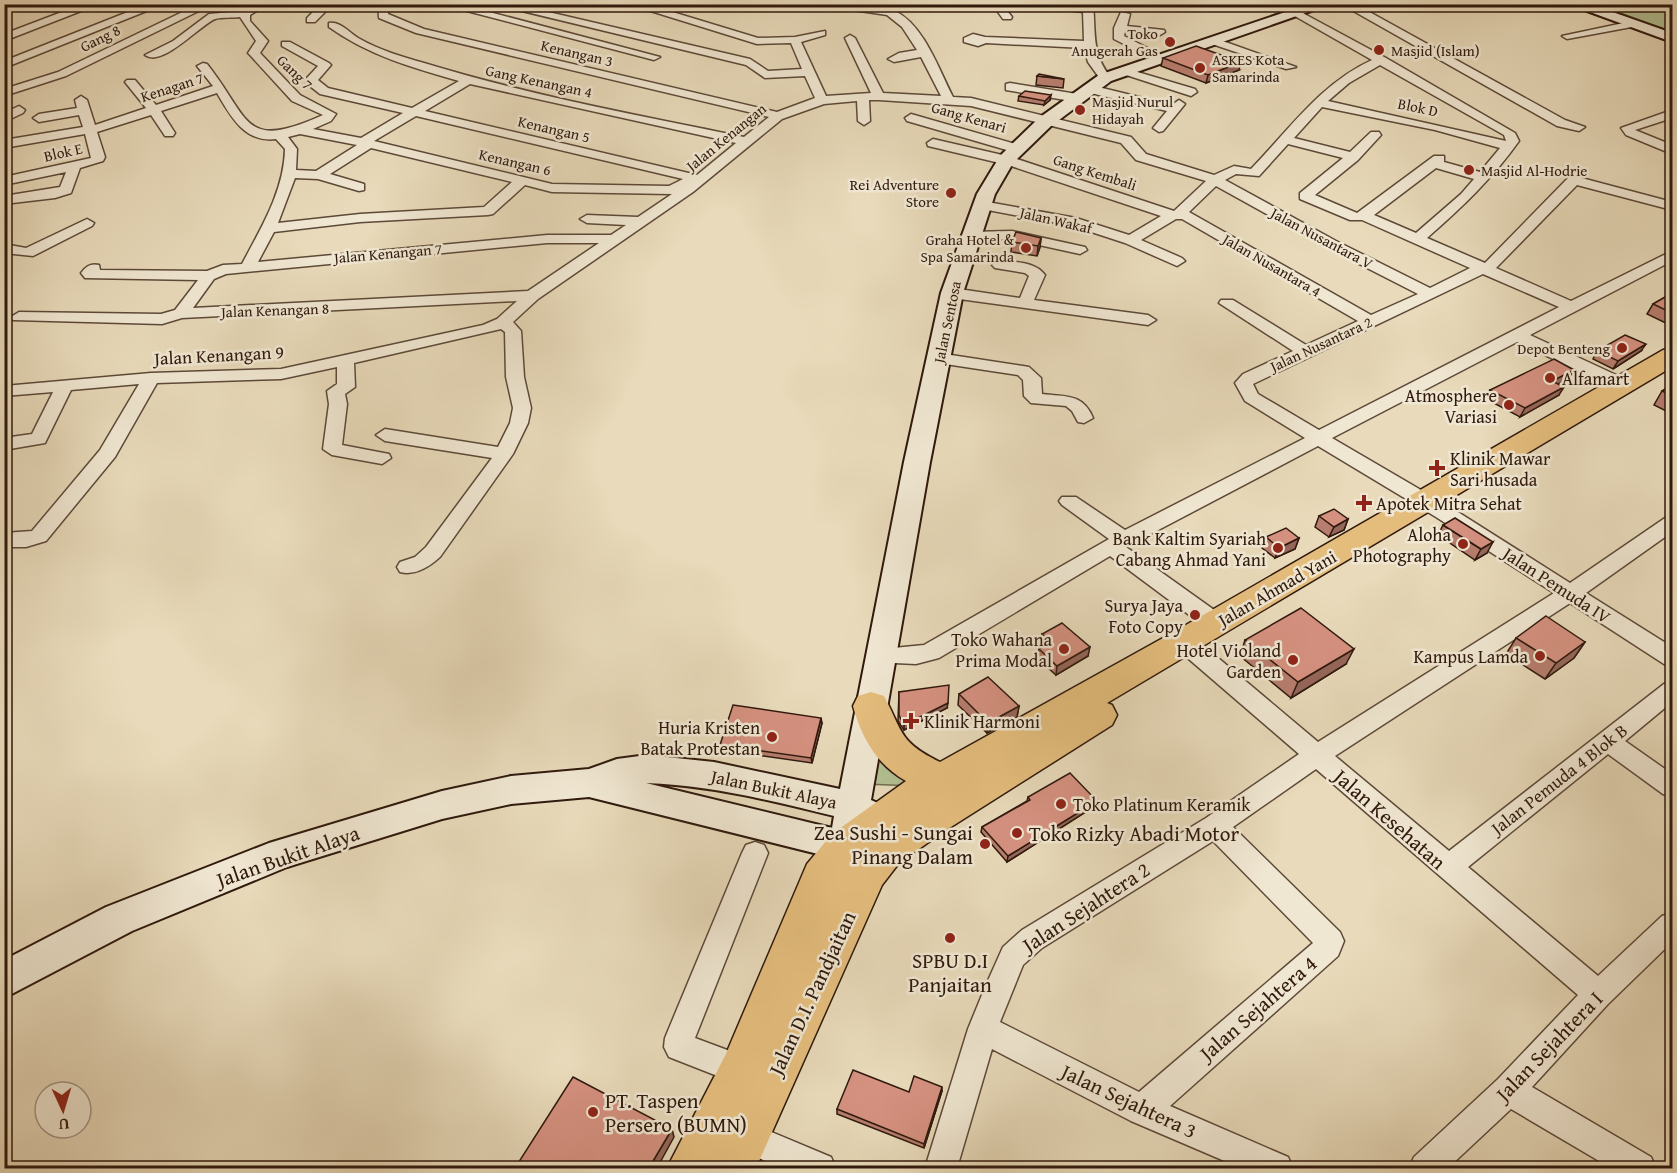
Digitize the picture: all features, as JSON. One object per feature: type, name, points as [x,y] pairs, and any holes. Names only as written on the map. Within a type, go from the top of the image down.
[{"type":"main road","name":"Jalan Ahmad Yani","points":[[884,825],[916,795],[941,780],[1192,648],[1216,623],[1434,507],[1672,356]]},
{"type":"main road","name":"Jalan Ahmad Yani","points":[[884,825],[1434,507],[1672,374]]},
{"type":"main road","points":[[871,706],[876,728],[899,758],[920,772],[941,780]]},
{"type":"main road","name":"Jalan D.I. Pandjaitan","points":[[692,1168],[743,1071],[822,877],[884,825]]},
{"type":"main road","name":"Jalan D.I. Pandjaitan","points":[[738,1153],[867,873],[885,851],[884,825]]},
{"type":"street","points":[[4,7],[14,4]]},
{"type":"street","points":[[4,38],[94,4]]},
{"type":"street","points":[[4,65],[159,4]]},
{"type":"street","name":"Gang 8","points":[[4,93],[62,74],[208,4]]},
{"type":"street","points":[[152,55],[177,43],[215,15],[245,14],[263,4]]},
{"type":"street","points":[[311,20],[328,4]]},
{"type":"street","name":"Kenangan 3","points":[[383,4],[382,16],[420,31],[778,116]]},
{"type":"street","points":[[445,4],[654,57]]},
{"type":"street","points":[[498,4],[750,62],[765,75],[811,72]]},
{"type":"street","points":[[633,4],[757,41],[795,40],[821,33]]},
{"type":"street","points":[[818,4],[891,8],[923,53],[948,99]]},
{"type":"street","points":[[1006,4],[1003,12],[1007,17]]},
{"type":"street","points":[[1019,4],[1088,7],[1088,45],[1099,84]]},
{"type":"street","name":"Jalan Sentosa","points":[[884,825],[871,706],[952,293],[969,236],[982,205],[1010,157],[1045,122],[1099,84],[1153,55],[1213,41],[1324,4]]},
{"type":"street","points":[[1346,4],[1562,123],[1579,127]]},
{"type":"street","points":[[1575,4],[1672,38]]},
{"type":"street","points":[[1297,13],[1509,133],[1512,141],[1466,197],[1419,238]]},
{"type":"street","name":"Gang 7","points":[[245,14],[245,21],[262,41],[254,53],[296,98],[330,114],[327,118],[300,129]]},
{"type":"street","points":[[1125,14],[1119,28],[1118,38],[1153,55],[1160,32],[1168,21]]},
{"type":"street","points":[[1567,36],[1633,24]]},
{"type":"street","name":"Gang Kenangan 4","points":[[333,25],[356,42],[467,81],[748,142]]},
{"type":"street","points":[[1119,28],[1160,32]]},
{"type":"street","points":[[850,38],[879,96]]},
{"type":"street","points":[[985,40],[1047,39],[1088,45]]},
{"type":"street","points":[[795,40],[822,100]]},
{"type":"street","points":[[1213,41],[1290,67]]},
{"type":"street","name":"Kenangan 5","points":[[286,44],[325,66],[312,80],[319,89],[409,113],[692,177]]},
{"type":"street","points":[[894,59],[903,55],[923,53]]},
{"type":"street","points":[[1130,240],[1175,214],[1215,180],[1234,170],[1254,172],[1351,74],[1382,60]]},
{"type":"street","points":[[203,66],[220,88]]},
{"type":"street","points":[[319,175],[409,113],[467,81]]},
{"type":"street","points":[[131,82],[169,133]]},
{"type":"street","points":[[1099,84],[1177,106],[1159,128]]},
{"type":"street","points":[[1010,87],[1099,84],[1191,92]]},
{"type":"street","points":[[1438,92],[1494,87]]},
{"type":"street","name":"Kenagan 7","points":[[89,129],[220,88],[248,131],[261,136],[280,136]]},
{"type":"street","name":"Jalan Kenangan","points":[[502,322],[532,296],[688,189],[778,116],[822,100],[879,96],[948,99],[990,106],[1098,139]]},
{"type":"street","points":[[862,97],[864,121]]},
{"type":"street","name":"Blok D","points":[[1322,103],[1437,127],[1508,146]]},
{"type":"street","points":[[4,144],[89,129],[82,105],[39,118]]},
{"type":"street","points":[[4,108],[20,110],[4,118]]},
{"type":"street","points":[[1672,114],[1627,128],[1630,132],[1672,150]]},
{"type":"street","name":"Gang Kenari","points":[[911,118],[1010,157]]},
{"type":"street","name":"Blok E","points":[[4,181],[91,163],[98,158],[89,129]]},
{"type":"street","points":[[248,266],[268,228],[289,174],[291,149],[280,136],[300,129]]},
{"type":"street","name":"Kenangan 6","points":[[300,129],[366,142],[557,188],[678,189],[725,153],[735,152]]},
{"type":"street","points":[[1375,135],[1353,157],[1305,196],[1355,217],[1364,216],[1419,238],[1572,307]]},
{"type":"street","name":"Jalan Nusantara V","points":[[1098,139],[1126,140],[1141,157],[1215,180],[1331,244],[1431,294]]},
{"type":"street","points":[[1286,140],[1353,157]]},
{"type":"street","points":[[933,143],[1010,157]]},
{"type":"street","name":"Gang Kembali","points":[[1010,157],[1175,214]]},
{"type":"street","points":[[1364,216],[1436,161],[1483,177]]},
{"type":"street","points":[[4,200],[55,194],[66,190],[74,167]]},
{"type":"street","points":[[289,174],[319,175],[359,187]]},
{"type":"street","name":"Jalan Nusantara 2","points":[[1318,438],[1251,397],[1244,383],[1249,378],[1304,351],[1486,268],[1574,180],[1672,206]]},
{"type":"street","points":[[268,228],[360,218],[488,211],[522,181]]},
{"type":"street","name":"Jalan Wakaf","points":[[982,205],[1076,222],[1130,240],[1177,261]]},
{"type":"street","name":"Jalan Nusantara 4","points":[[1175,214],[1185,215],[1370,321]]},
{"type":"street","points":[[587,219],[641,220]]},
{"type":"street","points":[[4,248],[28,253],[87,223]]},
{"type":"street","points":[[969,236],[1012,235],[1080,250]]},
{"type":"street","name":"Jalan Kenangan 7","points":[[94,268],[90,275],[209,276],[223,270],[248,266],[547,239],[615,240]]},
{"type":"street","points":[[880,656],[916,656],[931,652],[1117,542],[1672,255]]},
{"type":"street","points":[[1000,265],[1030,269],[1037,275],[1026,301]]},
{"type":"street","points":[[181,313],[209,276]]},
{"type":"street","points":[[952,293],[1026,301],[1148,320]]},
{"type":"street","name":"Jalan Kenangan 8","points":[[19,317],[162,319],[181,313],[532,296]]},
{"type":"street","points":[[1227,303],[1304,351]]},
{"type":"street","points":[[407,567],[422,562],[433,552],[504,454],[519,423],[522,408],[515,377],[513,332],[502,322]]},
{"type":"street","name":"Jalan Kenangan 9","points":[[4,392],[151,378],[270,375],[488,329],[502,322]]},
{"type":"street","points":[[1516,335],[1623,386]]},
{"type":"street","points":[[938,358],[1023,371],[1032,378],[1033,396],[1037,399],[1074,402],[1081,406],[1084,418]]},
{"type":"street","points":[[345,360],[346,386],[336,391],[338,404],[332,449],[382,458]]},
{"type":"street","points":[[4,540],[26,540],[39,536],[108,453],[124,430],[151,378]]},
{"type":"street","points":[[4,444],[39,440],[65,385]]},
{"type":"street","points":[[386,435],[504,454]]},
{"type":"street","name":"Jalan Pemuda IV","points":[[1318,438],[1434,507],[1672,658]]},
{"type":"street","points":[[1069,501],[1216,623]]},
{"type":"street","name":"Jalan Sejahtera 2","points":[[941,1168],[983,1029],[1013,956],[1026,944],[1215,826],[1317,755],[1569,594],[1672,523]]},
{"type":"street","name":"Jalan Kesehatan","points":[[1192,648],[1447,868],[1598,994]]},
{"type":"street","name":"Jalan Pemuda 4 Blok B","points":[[1447,868],[1672,690]]},
{"type":"street","points":[[1606,741],[1672,787]]},
{"type":"street","name":"Jalan Bukit Alaya","points":[[4,980],[119,919],[281,854],[442,805],[511,790],[589,783],[884,825]]},
{"type":"street","name":"Jalan Sejahtera 4","points":[[1142,1110],[1328,947],[1330,941],[1215,826]]},
{"type":"street","points":[[743,1071],[679,1047],[680,1038],[755,853]]},
{"type":"street","name":"Jalan Sejahtera I","points":[[1425,1168],[1509,1089],[1598,994],[1672,925]]},
{"type":"street","name":"Jalan Sejahtera 3","points":[[983,1029],[1142,1110],[1277,1168]]},
{"type":"street","points":[[1509,1089],[1640,1168]]},
{"type":"street","points":[[738,1153],[820,1168]]},
{"type":"green space","points":[[1591,5],[1672,5],[1672,29],[1668,31]]},
{"type":"green space","points":[[883,744],[914,786],[865,784]]},
{"type":"building","points":[[1196,46],[1241,62],[1208,75],[1163,58]]},
{"type":"building","points":[[1039,74],[1064,79],[1037,76]]},
{"type":"building","points":[[1025,91],[1051,95],[1045,101],[1019,96]]},
{"type":"building","points":[[1016,232],[1041,238],[1038,246],[1012,242]]},
{"type":"building","points":[[1672,293],[1672,313],[1653,304]]},
{"type":"building","points":[[1625,335],[1646,344],[1618,361],[1597,351]]},
{"type":"building","points":[[1554,359],[1574,370],[1552,381],[1564,387],[1525,408],[1490,390]]},
{"type":"building","points":[[1672,385],[1672,396],[1662,391]]},
{"type":"building","points":[[1334,509],[1348,519],[1334,527],[1319,516]]},
{"type":"building","points":[[1455,518],[1493,542],[1481,549],[1443,525]]},
{"type":"building","points":[[1286,528],[1299,538],[1279,548],[1266,537]]},
{"type":"building","points":[[1301,608],[1354,649],[1298,682],[1245,640]]},
{"type":"building","points":[[1546,616],[1585,642],[1556,663],[1516,638]]},
{"type":"building","points":[[1062,623],[1090,647],[1057,666],[1039,649],[1052,642],[1042,634]]},
{"type":"building","points":[[988,677],[1019,706],[988,723],[959,694]]},
{"type":"building","name":"Klinik Harmoni","points":[[949,685],[948,703],[904,725],[899,715],[899,692]]},
{"type":"building","name":"Huria Kristen Batak Protestan","points":[[733,705],[821,718],[811,758],[720,745]]},
{"type":"building","points":[[1070,773],[1097,801],[1008,856],[982,827],[1030,800],[1028,797]]},
{"type":"building","points":[[853,1070],[909,1092],[914,1076],[942,1087],[924,1144],[837,1109]]},
{"type":"building","name":"PT. Taspen Persero (BUMN)","points":[[573,1077],[672,1129],[649,1168],[515,1168]]},
{"type":"place","name":"Toko Anugerah Gas","points":[[1170,42]]},
{"type":"place","name":"Masjid (Islam)","points":[[1379,50]]},
{"type":"place","name":"ASKES Kota Samarinda","points":[[1200,68]]},
{"type":"place","name":"Masjid Nurul Hidayah","points":[[1080,110]]},
{"type":"place","name":"Masjid Al-Hodrie","points":[[1469,170]]},
{"type":"place","name":"Rei Adventure Store","points":[[951,193]]},
{"type":"place","name":"Graha Hotel & Spa Samarinda","points":[[1026,248]]},
{"type":"place","name":"Depot Benteng","points":[[1622,348]]},
{"type":"place","name":"Alfamart","points":[[1550,378]]},
{"type":"place","name":"Atmosphere Variasi","points":[[1509,405]]},
{"type":"place","name":"Klinik Mawar Sari husada","points":[[1437,468]]},
{"type":"place","name":"Apotek Mitra Sehat","points":[[1364,503]]},
{"type":"place","name":"Aloha Photography","points":[[1463,544]]},
{"type":"place","name":"Bank Kaltim Syariah Cabang Ahmad Yani","points":[[1278,548]]},
{"type":"place","name":"Surya Jaya Foto Copy","points":[[1195,615]]},
{"type":"place","name":"Toko Wahana Prima Modal","points":[[1064,649]]},
{"type":"place","name":"Kampus Lamda","points":[[1540,656]]},
{"type":"place","name":"Hotel Violand Garden","points":[[1293,660]]},
{"type":"place","name":"Klinik Harmoni","points":[[911,721]]},
{"type":"place","name":"Huria Kristen Batak Protestan","points":[[772,737]]},
{"type":"place","name":"Toko Platinum Keramik","points":[[1061,804]]},
{"type":"place","name":"Toko Rizky Abadi Motor","points":[[1017,833]]},
{"type":"place","name":"Zea Sushi - Sungai Pinang Dalam","points":[[985,844]]},
{"type":"place","name":"SPBU D.I Panjaitan","points":[[950,938]]},
{"type":"place","name":"PT. Taspen Persero (BUMN)","points":[[593,1112]]}]
